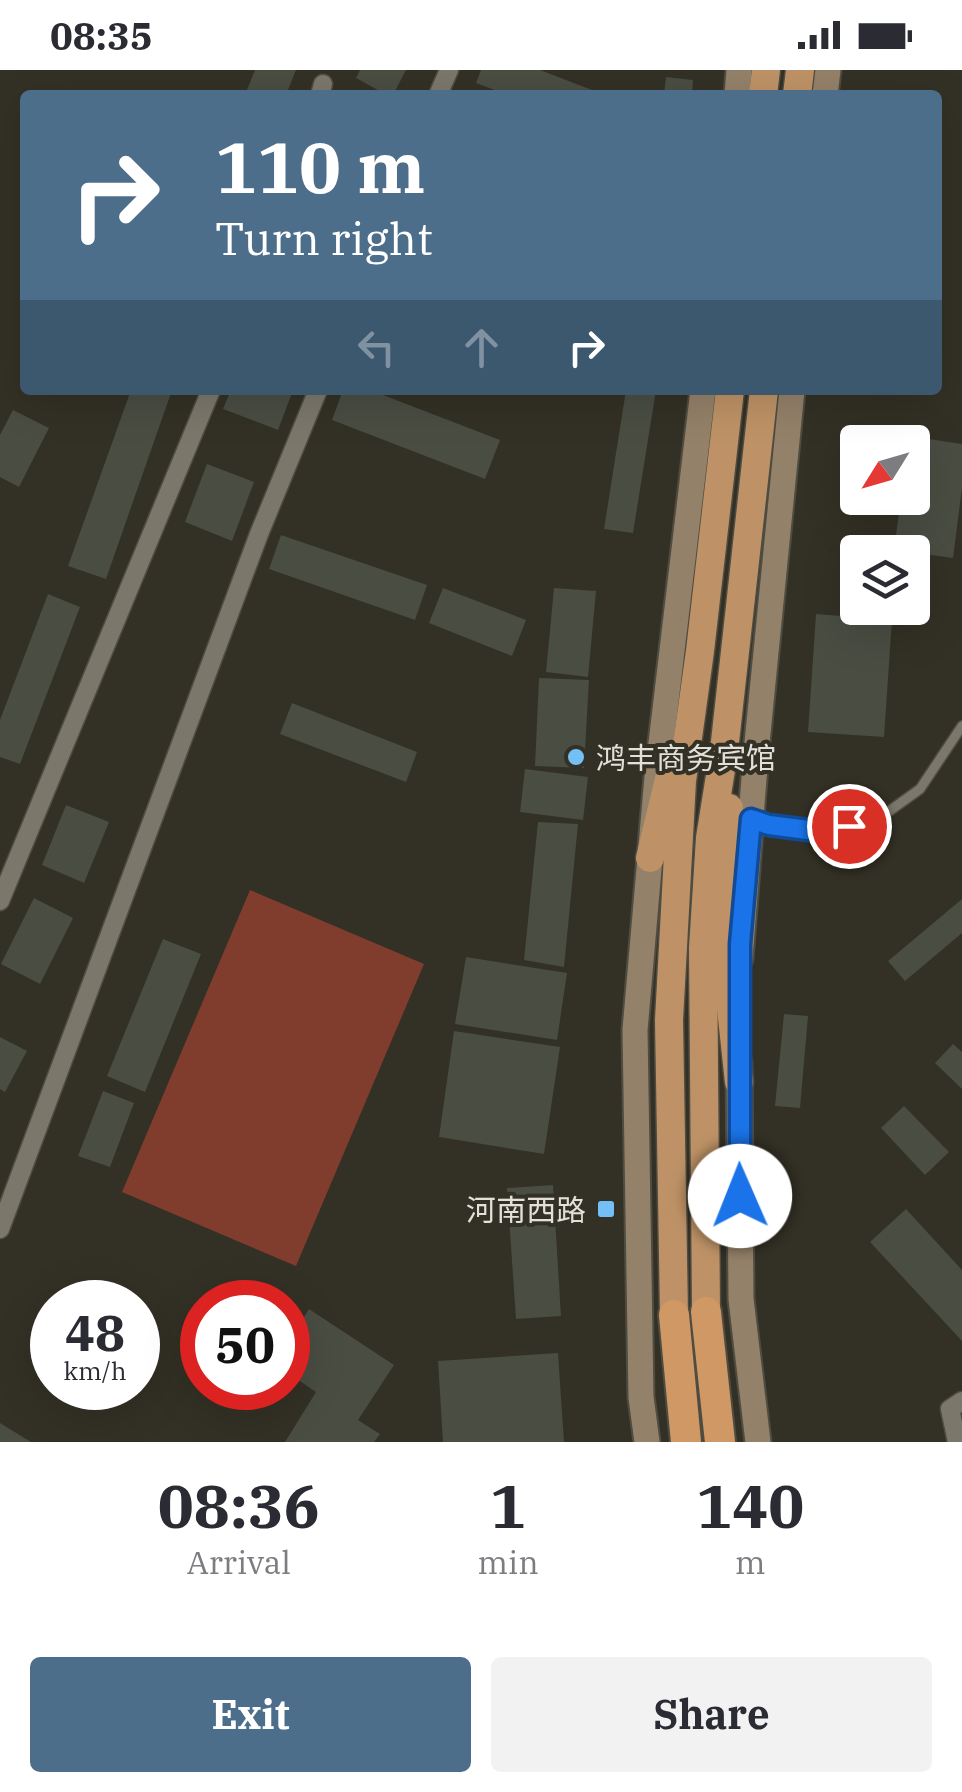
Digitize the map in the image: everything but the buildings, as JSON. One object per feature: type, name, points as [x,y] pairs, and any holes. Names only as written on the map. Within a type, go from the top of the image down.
[{"type":"highway","points":[[686,1442],[674,1315],[669,1020],[682,781],[729,395]]},
{"type":"highway","points":[[720,1442],[706,1312],[703,948],[710,838],[724,752],[763,395]]},
{"type":"highway","points":[[650,858],[700,651]]},
{"type":"highway","points":[[724,752],[740,815],[728,981],[739,1082]]},
{"type":"main road","points":[[647,1442],[641,1398],[635,1030],[657,777],[702,395]]},
{"type":"main road","points":[[740,815],[791,395]]},
{"type":"main road","points":[[739,1082],[742,1299],[758,1442]]},
{"type":"street","points":[[0,901],[209,395]]},
{"type":"street","points":[[0,1228],[259,534],[316,395]]},
{"type":"street","points":[[957,1442],[950,1409],[962,1401]]},
{"type":"lane","points":[[740,815],[769,825],[824,832],[874,822],[920,789],[962,726]]},
{"type":"shaded area","points":[[250,890],[424,964],[296,1266],[122,1192]]},
{"type":"place","name":"鸿丰商务宾馆","points":[[576,757]]},
{"type":"place","name":"河南西路","points":[[606,1209]]},
{"type":"route","points":[[740,1196],[740,944],[751,819],[824,832],[849,826]]}]
